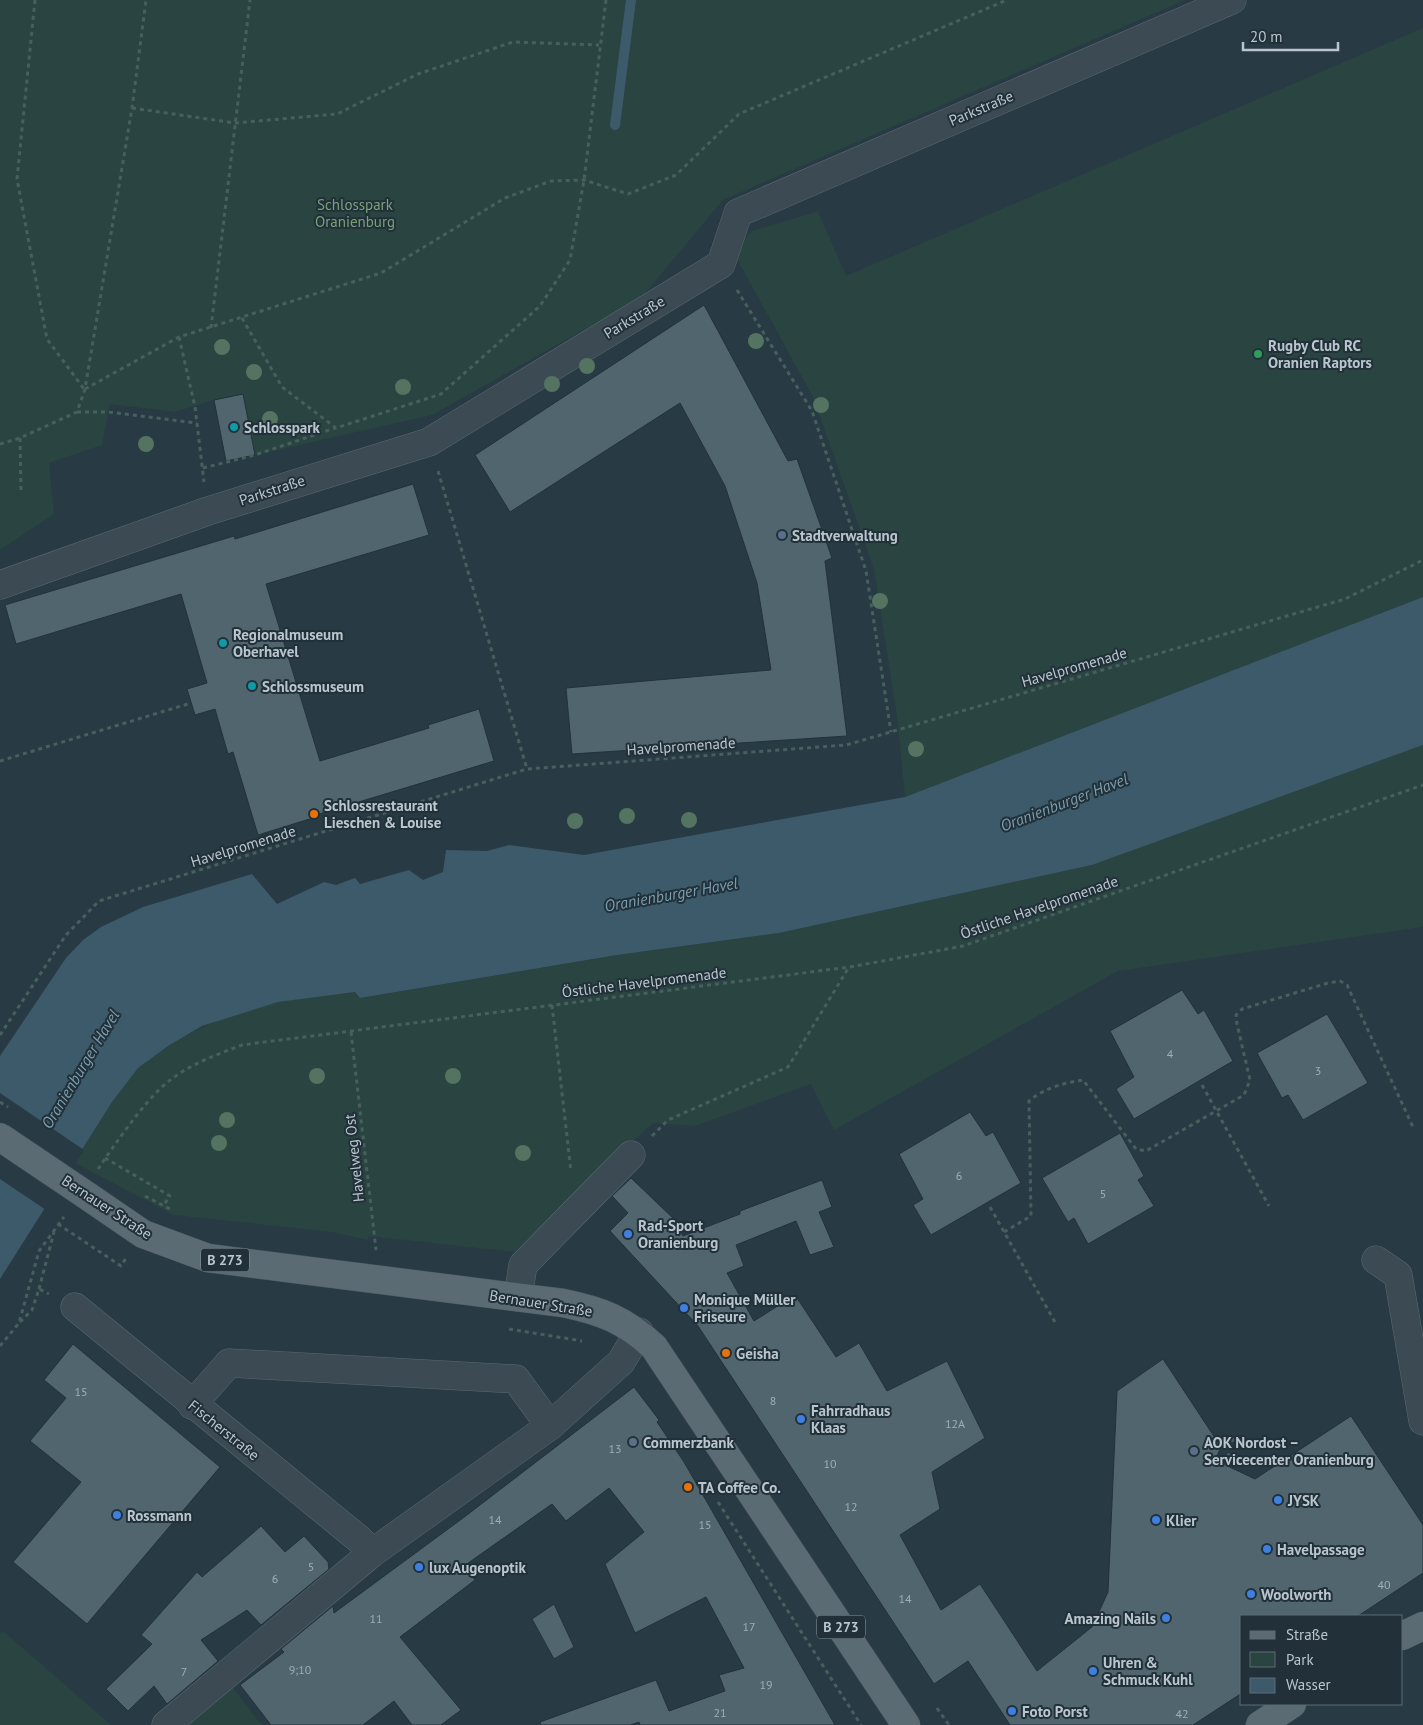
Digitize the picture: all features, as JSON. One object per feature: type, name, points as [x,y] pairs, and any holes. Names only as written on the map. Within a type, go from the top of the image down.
[{"type":"main road","name":"Bernauer Straße","points":[[0,1137],[143,1234],[208,1258],[380,1282],[518,1297],[593,1309],[617,1319],[638,1332],[654,1347],[906,1725]]},
{"type":"main road","points":[[1403,1636],[1423,1626]]},
{"type":"main road","points":[[1260,1725],[1290,1705]]},
{"type":"street","name":"Parkstraße","points":[[0,585],[208,511],[430,442],[721,264],[738,213],[1232,0]]},
{"type":"street","points":[[518,1297],[523,1265],[631,1155]]},
{"type":"street","points":[[1376,1260],[1398,1275],[1423,1421]]},
{"type":"street","name":"Fischerstraße","points":[[75,1307],[192,1405],[360,1540],[372,1553]]},
{"type":"street","points":[[166,1725],[372,1553],[550,1426],[621,1362],[638,1332]]},
{"type":"street","points":[[192,1405],[229,1363],[516,1379],[550,1426]]},
{"type":"path","points":[[34,0],[17,179],[47,339],[85,389]]},
{"type":"path","points":[[77,412],[85,389],[132,108],[146,0]]},
{"type":"path","points":[[211,328],[250,0]]},
{"type":"path","points":[[203,468],[255,455],[441,394],[540,306],[570,260],[584,180],[606,0]]},
{"type":"path","points":[[85,389],[179,338],[381,273],[505,198],[551,181],[584,180],[628,194],[676,175],[739,114],[1007,0]]},
{"type":"path","points":[[132,108],[235,123],[337,114],[418,74],[513,42],[599,45]]},
{"type":"path","points":[[721,264],[812,411],[866,571],[891,732]]},
{"type":"path","points":[[242,318],[282,386],[336,428]]},
{"type":"path","points":[[179,338],[197,423],[208,511]]},
{"type":"path","points":[[0,444],[20,438],[77,412],[108,412],[197,423]]},
{"type":"path","points":[[20,438],[21,491]]},
{"type":"path","points":[[430,442],[527,769]]},
{"type":"path","name":"Havelpromenade","points":[[0,1035],[66,935],[99,901],[527,769],[846,745],[1345,599],[1423,560]]},
{"type":"path","points":[[0,761],[191,703]]},
{"type":"path","name":"Östliche Havelpromenade","points":[[0,1346],[19,1323],[39,1251],[54,1229],[83,1192],[132,1122],[168,1082],[202,1060],[242,1045],[850,967],[963,946],[1423,786]]},
{"type":"path","points":[[631,1155],[668,1120],[788,1067],[850,967]]},
{"type":"path","points":[[1004,1232],[1031,1216],[1029,1101],[1038,1094],[1069,1082],[1084,1080],[1136,1150],[1146,1151],[1244,1095],[1250,1080],[1237,1024],[1236,1015],[1242,1009],[1328,983],[1340,981],[1347,985],[1413,1127]]},
{"type":"path","points":[[552,1005],[575,1210]]},
{"type":"path","name":"Havelweg Ost","points":[[351,1032],[380,1282]]},
{"type":"path","points":[[1202,1085],[1215,1112],[1269,1206]]},
{"type":"path","points":[[106,1158],[170,1196],[163,1206]]},
{"type":"path","points":[[137,1192],[172,1210]]},
{"type":"path","points":[[990,1207],[1056,1324]]},
{"type":"path","points":[[58,1224],[121,1266],[126,1257]]},
{"type":"path","points":[[39,1289],[54,1229]]},
{"type":"path","points":[[367,1250],[376,1251]]},
{"type":"path","points":[[1226,1465],[1233,1438]]},
{"type":"path","points":[[717,1500],[861,1725]]},
{"type":"path","points":[[937,1708],[950,1725]]},
{"type":"green space","name":"Schlosspark Oranienburg","points":[[0,0],[1185,0],[723,200],[642,297],[432,415],[255,455],[242,394],[175,412],[110,404],[102,445],[49,463],[54,514],[0,550]]},
{"type":"green space","points":[[1423,28],[1423,597],[905,797],[897,716],[874,569],[813,397],[737,259],[740,243],[752,231],[818,211],[846,276]]},
{"type":"green space","points":[[1423,745],[1423,927],[1118,971],[834,1130],[811,1084],[695,1126],[653,1123],[514,1252],[368,1236],[368,1240],[332,1232],[174,1215],[73,1162],[112,1100],[129,1077],[152,1056],[204,1026],[261,1006],[355,992],[361,998],[617,955],[779,933],[1092,865]]},
{"type":"green space","points":[[3,1631],[111,1725],[0,1725],[0,1634]]},
{"type":"green space","points":[[229,1683],[262,1725],[178,1725]]},
{"type":"water","name":"Oranienburger Havel","points":[[1423,597],[1423,745],[1092,865],[779,933],[617,955],[360,998],[355,992],[278,1002],[202,1026],[168,1046],[138,1068],[112,1102],[0,1279],[0,1056],[66,958],[83,940],[101,927],[143,907],[252,874],[277,904],[324,882],[336,885],[355,878],[360,884],[409,870],[423,880],[443,872],[446,850],[487,851],[509,845],[584,855],[905,797]]},
{"type":"pier","points":[[0,1093],[84,1150],[46,1210],[0,1179]]},
{"type":"building","name":"Stadtverwaltung","points":[[704,305],[788,461],[797,459],[832,558],[825,561],[847,736],[572,754],[566,688],[771,670],[757,583],[725,486],[680,403],[510,512],[475,455]]},
{"type":"building","name":"Schlosspark","points":[[243,394],[255,455],[226,461],[214,400]]},
{"type":"building","points":[[413,484],[429,535],[266,584],[320,761],[429,728],[428,725],[479,709],[494,761],[316,815],[316,817],[258,835],[233,752],[228,754],[215,709],[195,715],[187,689],[207,683],[181,594],[16,644],[5,605],[234,536],[235,539]]},
{"type":"building","points":[[1182,990],[1198,1014],[1204,1010],[1233,1061],[1134,1119],[1116,1089],[1134,1077],[1110,1031]]},
{"type":"building","points":[[1327,1014],[1368,1083],[1303,1120],[1288,1095],[1282,1098],[1257,1053]]},
{"type":"building","points":[[970,1112],[986,1136],[993,1132],[1021,1183],[931,1235],[913,1205],[923,1199],[899,1154]]},
{"type":"building","points":[[1120,1133],[1144,1176],[1138,1180],[1154,1206],[1088,1244],[1074,1218],[1068,1222],[1042,1178]]},
{"type":"building","name":"Havelpassage","points":[[631,1178],[675,1220],[683,1236],[740,1214],[740,1211],[822,1180],[832,1207],[819,1212],[834,1247],[810,1255],[796,1221],[736,1245],[744,1266],[727,1273],[754,1321],[795,1295],[836,1357],[859,1343],[887,1391],[947,1361],[985,1438],[932,1472],[940,1509],[900,1535],[941,1610],[980,1584],[1037,1671],[1092,1627],[1108,1592],[1117,1391],[1163,1359],[1221,1447],[1215,1460],[1255,1479],[1351,1416],[1423,1525],[1423,1573],[1360,1615],[1240,1615],[1240,1694],[1193,1725],[1010,1725],[968,1661],[934,1684],[698,1326],[610,1231],[628,1213],[612,1196]]},
{"type":"building","name":"Rossmann","points":[[73,1344],[220,1467],[87,1624],[13,1562],[81,1482],[30,1441],[66,1398],[44,1380]]},
{"type":"building","points":[[634,1387],[659,1420],[657,1422],[684,1462],[835,1725],[640,1725],[639,1722],[630,1725],[541,1725],[540,1722],[656,1680],[669,1711],[725,1691],[719,1675],[744,1668],[706,1597],[635,1633],[605,1564],[644,1532],[609,1488],[566,1521],[552,1504],[464,1566],[475,1580],[400,1637],[461,1710],[441,1725],[412,1725],[394,1701],[363,1725],[271,1725],[240,1685],[284,1652],[281,1649],[333,1606],[334,1613],[463,1518]]},
{"type":"building","points":[[261,1526],[285,1552],[304,1536],[328,1562],[329,1569],[261,1625],[247,1610],[201,1640],[218,1661],[167,1704],[154,1686],[128,1711],[106,1689],[152,1644],[141,1635],[197,1572],[202,1577]]},
{"type":"building","points":[[554,1604],[574,1647],[554,1659],[532,1619]]},
{"type":"waterway","points":[[615,125],[631,0]]},
{"type":"place","name":"Rugby Club RC Oranien Raptors","points":[[1258,354]]},
{"type":"place","name":"Schlosspark","points":[[234,427]]},
{"type":"place","name":"Stadtverwaltung","points":[[782,535]]},
{"type":"place","name":"Regionalmuseum Oberhavel","points":[[223,643]]},
{"type":"place","name":"Schlossmuseum","points":[[252,686]]},
{"type":"place","name":"Schlossrestaurant Lieschen & Louise","points":[[314,814]]},
{"type":"place","name":"Rad-Sport Oranienburg","points":[[628,1234]]},
{"type":"place","name":"Monique Müller Friseure","points":[[684,1308]]},
{"type":"place","name":"Geisha","points":[[726,1353]]},
{"type":"place","name":"Fahrradhaus Klaas","points":[[801,1419]]},
{"type":"place","name":"Commerzbank","points":[[633,1442]]},
{"type":"place","name":"AOK Nordost – Servicecenter Oranienburg","points":[[1194,1451]]},
{"type":"place","name":"TA Coffee Co.","points":[[688,1487]]},
{"type":"place","name":"JYSK","points":[[1278,1500]]},
{"type":"place","name":"Rossmann","points":[[117,1515]]},
{"type":"place","name":"Klier","points":[[1156,1520]]},
{"type":"place","name":"Havelpassage","points":[[1267,1549]]},
{"type":"place","name":"lux Augenoptik","points":[[419,1567]]},
{"type":"place","name":"Woolworth","points":[[1251,1594]]},
{"type":"place","name":"Amazing Nails","points":[[1166,1618]]},
{"type":"place","name":"Uhren & Schmuck Kuhl","points":[[1093,1671]]},
{"type":"place","name":"Foto Porst","points":[[1012,1711]]}]
